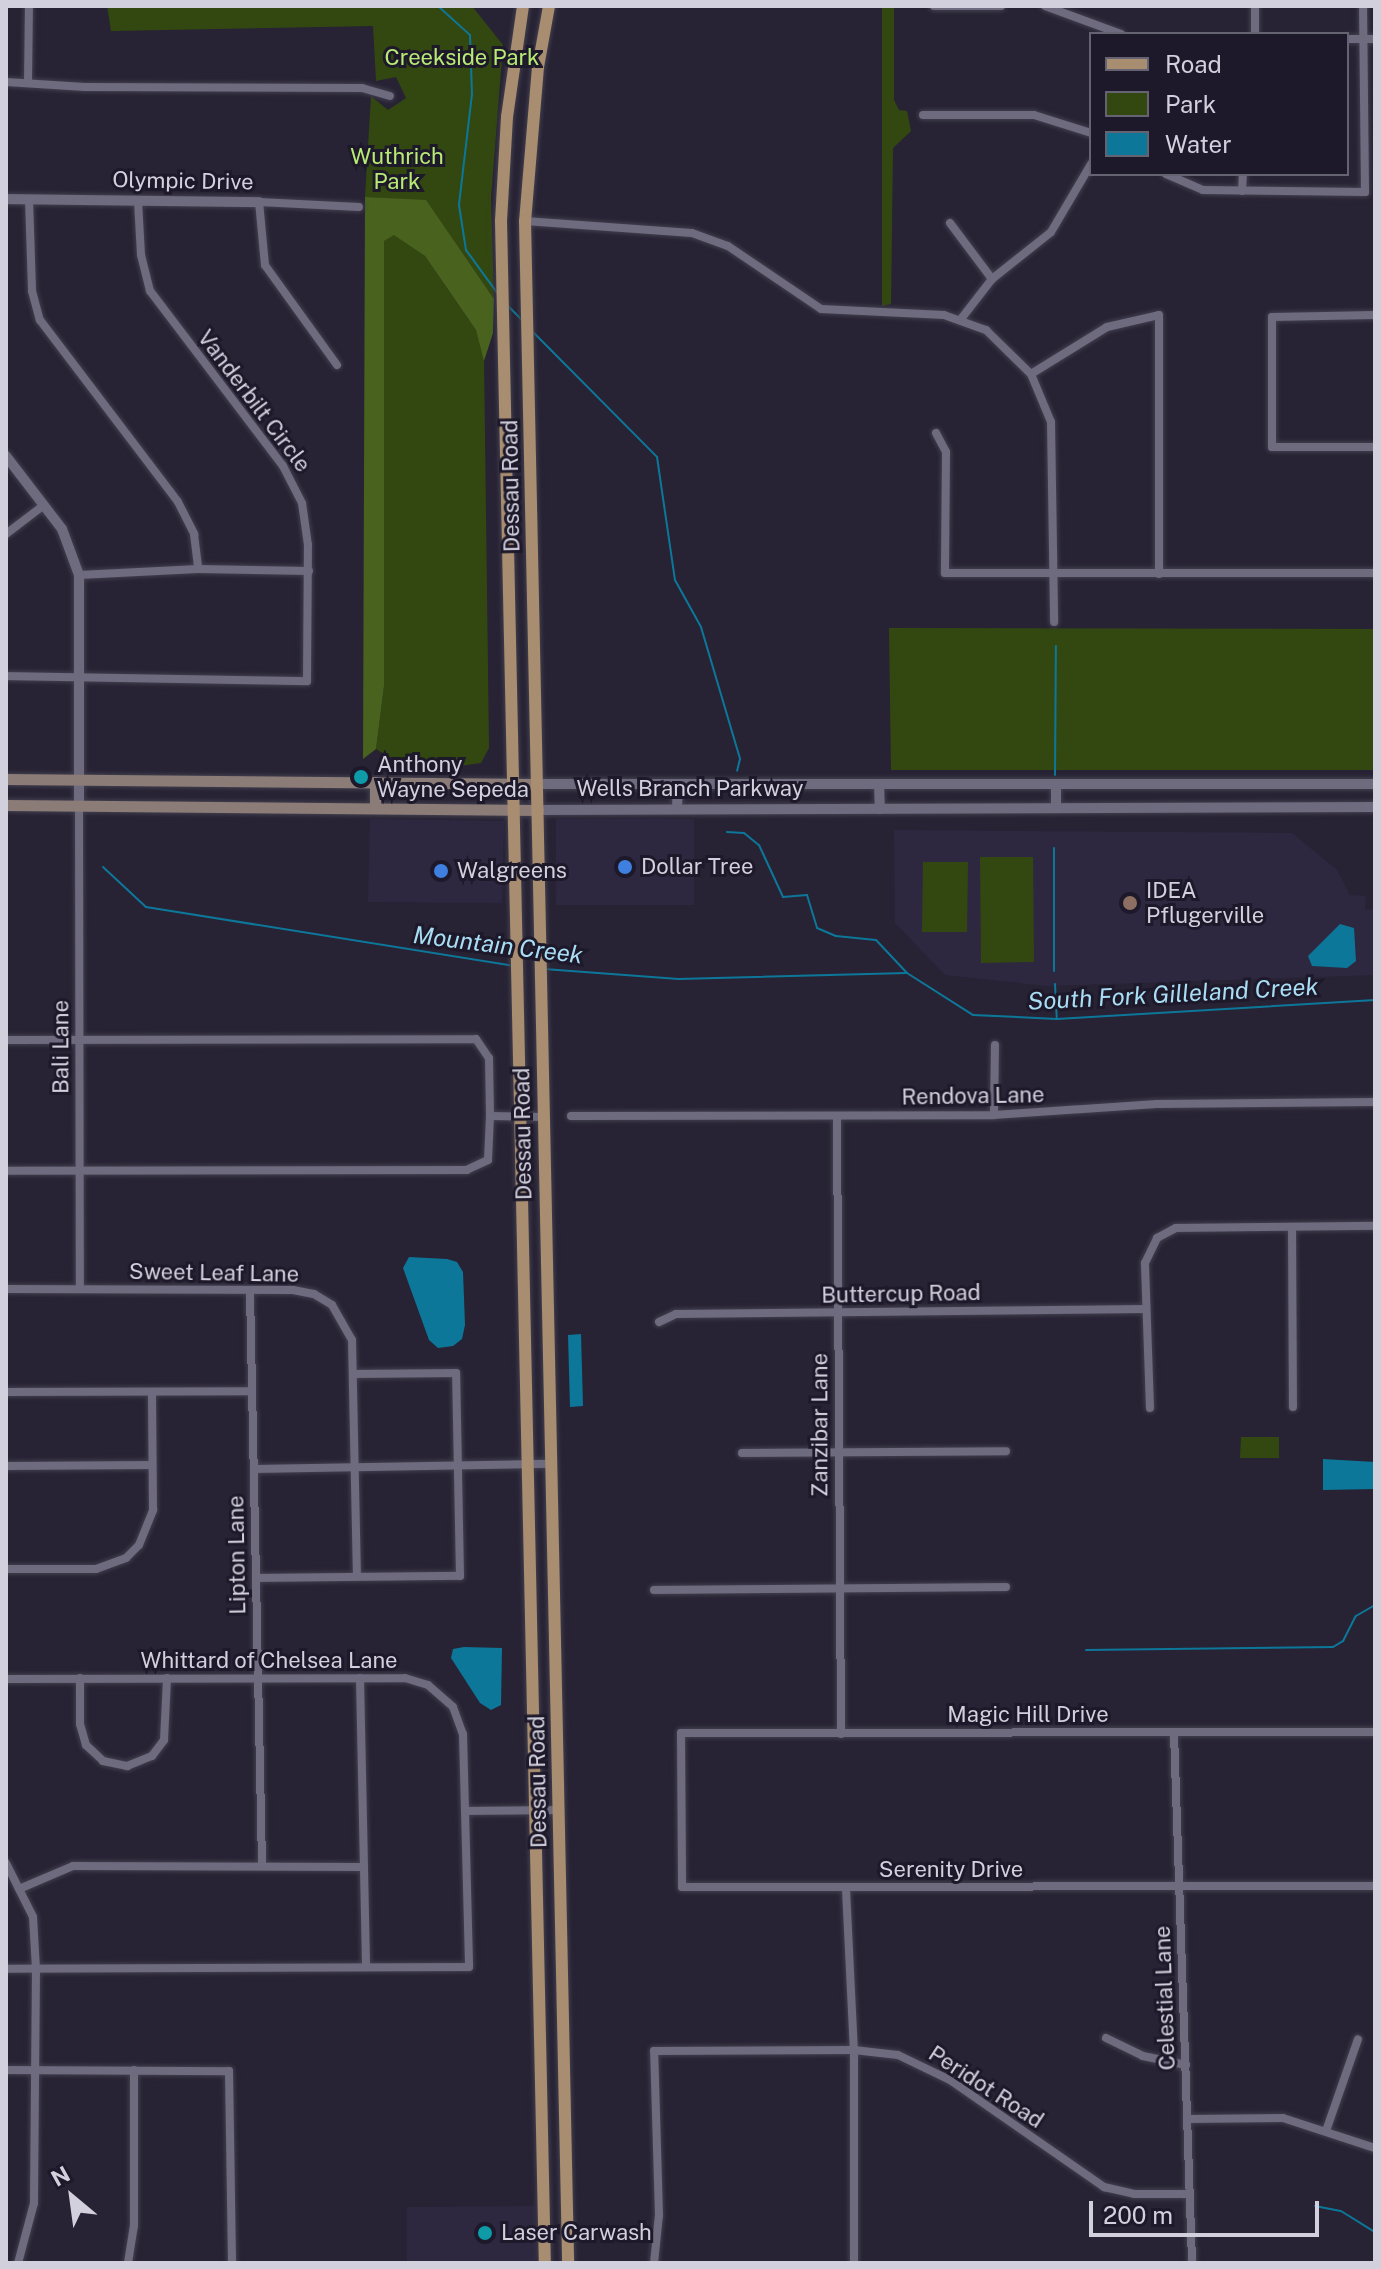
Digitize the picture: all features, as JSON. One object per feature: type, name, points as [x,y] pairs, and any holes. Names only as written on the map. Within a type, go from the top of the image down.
[{"type":"main road","name":"Dessau Road","points":[[523,6],[507,117],[501,221],[531,1466],[545,2263]]},
{"type":"main road","name":"Dessau Road","points":[[549,6],[538,67],[525,221],[568,2263]]},
{"type":"main road","points":[[501,221],[525,221]]},
{"type":"main road","name":"Wells Branch Parkway","points":[[6,779],[537,784]]},
{"type":"main road","points":[[375,782],[375,808]]},
{"type":"main road","name":"Wells Branch Parkway","points":[[6,805],[538,810]]},
{"type":"street","points":[[28,83],[29,6]]},
{"type":"street","points":[[934,6],[1001,6]]},
{"type":"street","points":[[1045,6],[1116,32]]},
{"type":"street","points":[[1255,6],[1255,32]]},
{"type":"street","points":[[1171,176],[1203,190],[1365,192],[1363,6]]},
{"type":"street","points":[[1349,39],[1375,39]]},
{"type":"street","points":[[6,82],[362,88],[390,96]]},
{"type":"street","points":[[923,115],[1034,115],[1089,132]]},
{"type":"street","points":[[961,319],[992,279],[1051,232],[1089,167]]},
{"type":"street","points":[[1242,191],[1243,176]]},
{"type":"street","name":"Olympic Drive","points":[[6,199],[259,202],[359,207]]},
{"type":"street","points":[[29,199],[32,291],[40,320],[178,502],[194,534],[198,569]]},
{"type":"street","name":"Vanderbilt Circle","points":[[80,678],[307,681],[307,524],[295,485],[150,291],[141,255],[138,201]]},
{"type":"street","points":[[259,202],[265,265],[337,365]]},
{"type":"street","points":[[525,221],[692,233],[728,246],[821,309],[961,319],[986,330],[1031,374],[1051,422],[1054,622]]},
{"type":"street","points":[[950,223],[992,279]]},
{"type":"street","points":[[1031,374],[1107,327],[1159,315],[1159,574]]},
{"type":"street","points":[[1375,315],[1272,317],[1272,447],[1375,447]]},
{"type":"street","points":[[936,433],[946,452],[945,573],[1375,573]]},
{"type":"street","points":[[6,456],[62,529],[79,575],[79,805]]},
{"type":"street","points":[[6,534],[44,505]]},
{"type":"street","points":[[79,575],[198,569],[309,571]]},
{"type":"street","points":[[6,676],[80,678]]},
{"type":"street","name":"Wells Branch Parkway","points":[[537,784],[1375,784]]},
{"type":"street","points":[[677,809],[678,784]]},
{"type":"street","points":[[879,784],[880,809]]},
{"type":"street","points":[[1056,784],[1056,808]]},
{"type":"street","name":"Bali Lane","points":[[79,805],[80,1288]]},
{"type":"street","name":"Wells Branch Parkway","points":[[538,810],[1375,807]]},
{"type":"street","points":[[6,1040],[476,1039],[484,1045],[490,1116],[484,1165],[467,1170],[6,1171]]},
{"type":"street","points":[[994,1115],[995,1045]]},
{"type":"street","name":"Rendova Lane","points":[[571,1116],[994,1115],[1157,1104],[1375,1102]]},
{"type":"street","points":[[490,1116],[543,1117]]},
{"type":"street","name":"Zanzibar Lane","points":[[837,1116],[841,1734]]},
{"type":"street","points":[[1150,1408],[1145,1263],[1157,1238],[1176,1228],[1375,1226]]},
{"type":"street","points":[[1292,1227],[1293,1407]]},
{"type":"street","name":"Sweet Leaf Lane","points":[[6,1289],[293,1290],[332,1305],[349,1330],[354,1374],[357,1576]]},
{"type":"street","name":"Lipton Lane","points":[[250,1291],[262,1866]]},
{"type":"street","name":"Buttercup Road","points":[[659,1322],[676,1314],[1146,1309]]},
{"type":"street","points":[[256,1578],[460,1576],[456,1373],[354,1374]]},
{"type":"street","points":[[6,1392],[252,1391]]},
{"type":"street","points":[[6,1569],[96,1569],[126,1558],[149,1529],[152,1392]]},
{"type":"street","points":[[742,1453],[1006,1451]]},
{"type":"street","points":[[254,1469],[550,1464]]},
{"type":"street","points":[[6,1466],[152,1465]]},
{"type":"street","points":[[654,1590],[1006,1587]]},
{"type":"street","points":[[80,1678],[80,1724],[86,1745],[103,1761],[127,1766],[152,1756],[164,1740],[167,1678]]},
{"type":"street","points":[[6,1969],[366,1967],[360,1678]]},
{"type":"street","name":"Whittard of Chelsea Lane","points":[[6,1679],[360,1678],[419,1681],[447,1699],[463,1734],[469,1967],[366,1967]]},
{"type":"street","name":"Magic Hill Drive","points":[[681,1733],[1375,1732]]},
{"type":"street","name":"Serenity Drive","points":[[681,1733],[682,1887],[1375,1886]]},
{"type":"street","name":"Celestial Lane","points":[[1174,1733],[1192,2263]]},
{"type":"street","points":[[465,1811],[559,1810]]},
{"type":"street","points":[[6,1863],[33,1917],[36,1969],[34,2203],[18,2263]]},
{"type":"street","points":[[19,1889],[73,1866],[364,1867]]},
{"type":"street","points":[[846,1889],[854,2050],[854,2263]]},
{"type":"street","points":[[1106,2038],[1143,2056],[1186,2065]]},
{"type":"street","points":[[1326,2131],[1358,2039]]},
{"type":"street","name":"Peridot Road","points":[[654,2263],[659,2215],[654,2051],[854,2050],[898,2055],[931,2068],[1104,2187],[1134,2194],[1189,2194]]},
{"type":"street","points":[[6,2070],[229,2071],[232,2263]]},
{"type":"street","points":[[128,2263],[134,2226],[134,2070]]},
{"type":"street","points":[[1188,2119],[1283,2118],[1375,2148]]},
{"type":"shaded area","points":[[370,819],[504,821],[502,903],[368,902]]},
{"type":"shaded area","points":[[556,819],[694,819],[694,905],[556,905]]},
{"type":"shaded area","name":"IDEA Pflugerville","points":[[894,830],[1292,833],[1337,870],[1350,895],[1366,896],[1365,910],[1375,909],[1375,975],[1047,986],[945,975],[895,923]]},
{"type":"shaded area","points":[[535,2206],[536,2263],[407,2263],[407,2207]]},
{"type":"green space","name":"Creekside Park","points":[[107,6],[472,6],[503,45],[491,198],[494,299],[426,201],[365,197],[371,96],[388,110],[406,98],[396,77],[376,81],[373,26],[111,31]]},
{"type":"green space","points":[[882,6],[894,6],[894,100],[899,110],[907,111],[911,131],[893,148],[891,304],[882,306]]},
{"type":"green space","points":[[365,197],[426,200],[494,299],[493,333],[484,361],[476,330],[425,256],[394,235],[384,241],[384,686],[376,749],[363,759]]},
{"type":"green space","points":[[394,234],[425,256],[476,330],[484,358],[489,748],[481,763],[459,766],[389,757],[376,749],[384,686],[382,257],[384,241]]},
{"type":"green space","points":[[889,628],[1375,629],[1375,770],[891,770]]},
{"type":"green space","points":[[980,857],[1033,857],[1034,962],[981,963]]},
{"type":"green space","points":[[923,862],[968,862],[967,932],[922,932]]},
{"type":"green space","points":[[1241,1437],[1279,1437],[1279,1458],[1240,1458]]},
{"type":"water","points":[[1340,924],[1354,928],[1356,961],[1347,968],[1312,966],[1308,956]]},
{"type":"water","points":[[409,1257],[447,1259],[457,1262],[463,1272],[465,1325],[462,1339],[453,1346],[438,1348],[429,1340],[403,1268]]},
{"type":"water","points":[[581,1334],[583,1406],[570,1407],[568,1335]]},
{"type":"water","points":[[1323,1459],[1375,1462],[1375,1489],[1323,1490]]},
{"type":"water","points":[[502,1648],[501,1705],[491,1710],[480,1703],[451,1658],[453,1649]]},
{"type":"waterway","name":"South Fork Gilleland Creek","points":[[438,6],[470,35],[472,94],[459,205],[466,250],[498,294]]},
{"type":"waterway","name":"South Fork Gilleland Creek","points":[[507,305],[522,320]]},
{"type":"waterway","name":"South Fork Gilleland Creek","points":[[532,331],[657,457],[675,580],[701,627],[740,759],[737,771]]},
{"type":"waterway","points":[[1055,775],[1056,646]]},
{"type":"waterway","name":"South Fork Gilleland Creek","points":[[727,832],[744,833],[759,845],[783,897],[807,895],[817,928],[836,936],[876,940],[907,973],[973,1015],[1057,1019],[1375,1000]]},
{"type":"waterway","points":[[1054,848],[1054,971]]},
{"type":"waterway","name":"Mountain Creek","points":[[103,867],[146,907],[514,966]]},
{"type":"waterway","name":"Mountain Creek","points":[[544,969],[679,979],[907,973]]},
{"type":"waterway","points":[[1055,984],[1057,1019]]},
{"type":"waterway","points":[[1086,1650],[1333,1647],[1343,1641],[1356,1616],[1375,1605]]},
{"type":"waterway","points":[[1315,2206],[1341,2211],[1375,2232]]},
{"type":"place","name":"Anthony Wayne Sepeda","points":[[361,777]]},
{"type":"place","name":"Dollar Tree","points":[[625,867]]},
{"type":"place","name":"Walgreens","points":[[441,871]]},
{"type":"place","name":"IDEA Pflugerville","points":[[1130,903]]},
{"type":"place","name":"Laser Carwash","points":[[485,2233]]},
{"type":"park label","name":"Wuthrich Park","points":[[397,168]]}]
